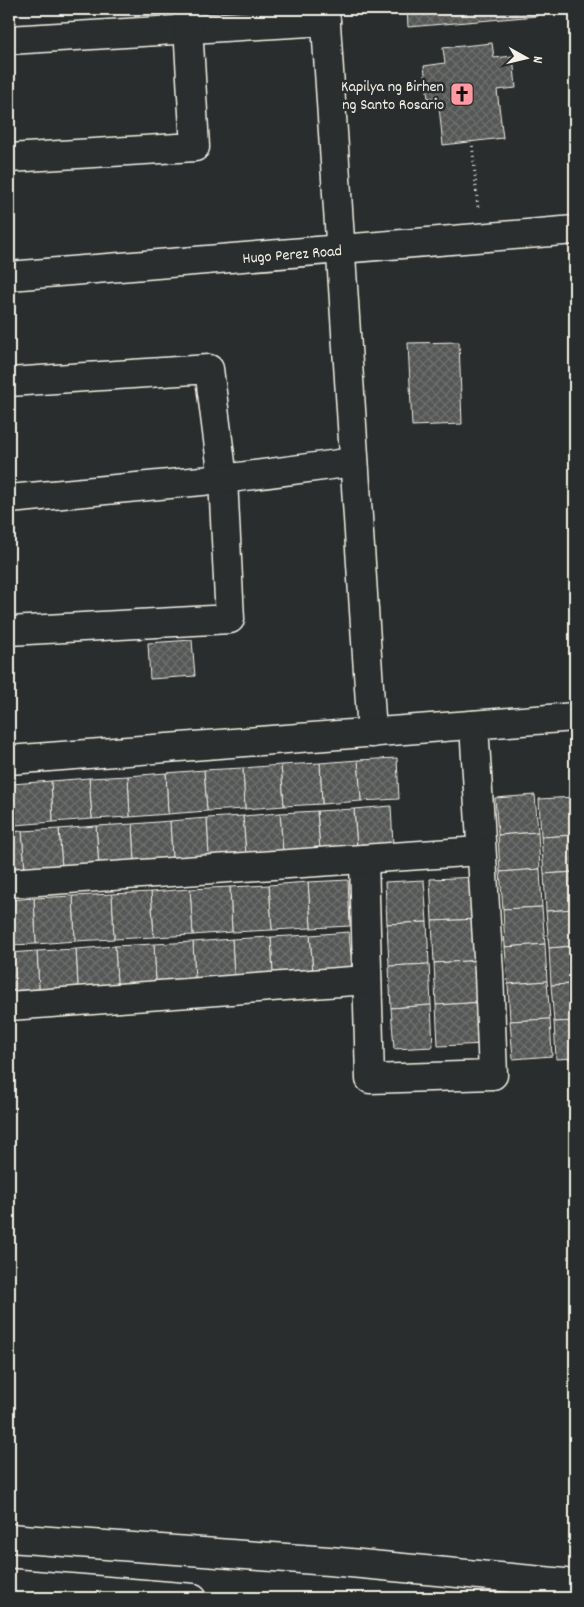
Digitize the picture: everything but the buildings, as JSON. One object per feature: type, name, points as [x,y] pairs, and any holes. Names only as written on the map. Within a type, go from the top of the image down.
[{"type":"street","points":[[9,40],[188,19],[325,15],[372,733]]},
{"type":"street","points":[[9,158],[195,147],[188,19]]},
{"type":"street","name":"Hugo Perez Road","points":[[9,276],[575,230]]},
{"type":"street","points":[[9,382],[209,369],[223,479],[230,619],[9,631]]},
{"type":"street","points":[[9,499],[223,479],[354,462]]},
{"type":"street","points":[[9,760],[575,717]]},
{"type":"street","points":[[364,859],[370,1079],[493,1075],[489,973],[480,851],[474,725]]},
{"type":"street","points":[[9,883],[480,851]]},
{"type":"street","points":[[9,1006],[367,980]]},
{"type":"street","points":[[9,1538],[329,1561],[575,1584]]},
{"type":"street","points":[[9,1583],[193,1598]]},
{"type":"path","points":[[472,141],[480,238]]},
{"type":"place","name":"Kapilya ng Birhen ng Santo Rosario","points":[[462,94]]}]
